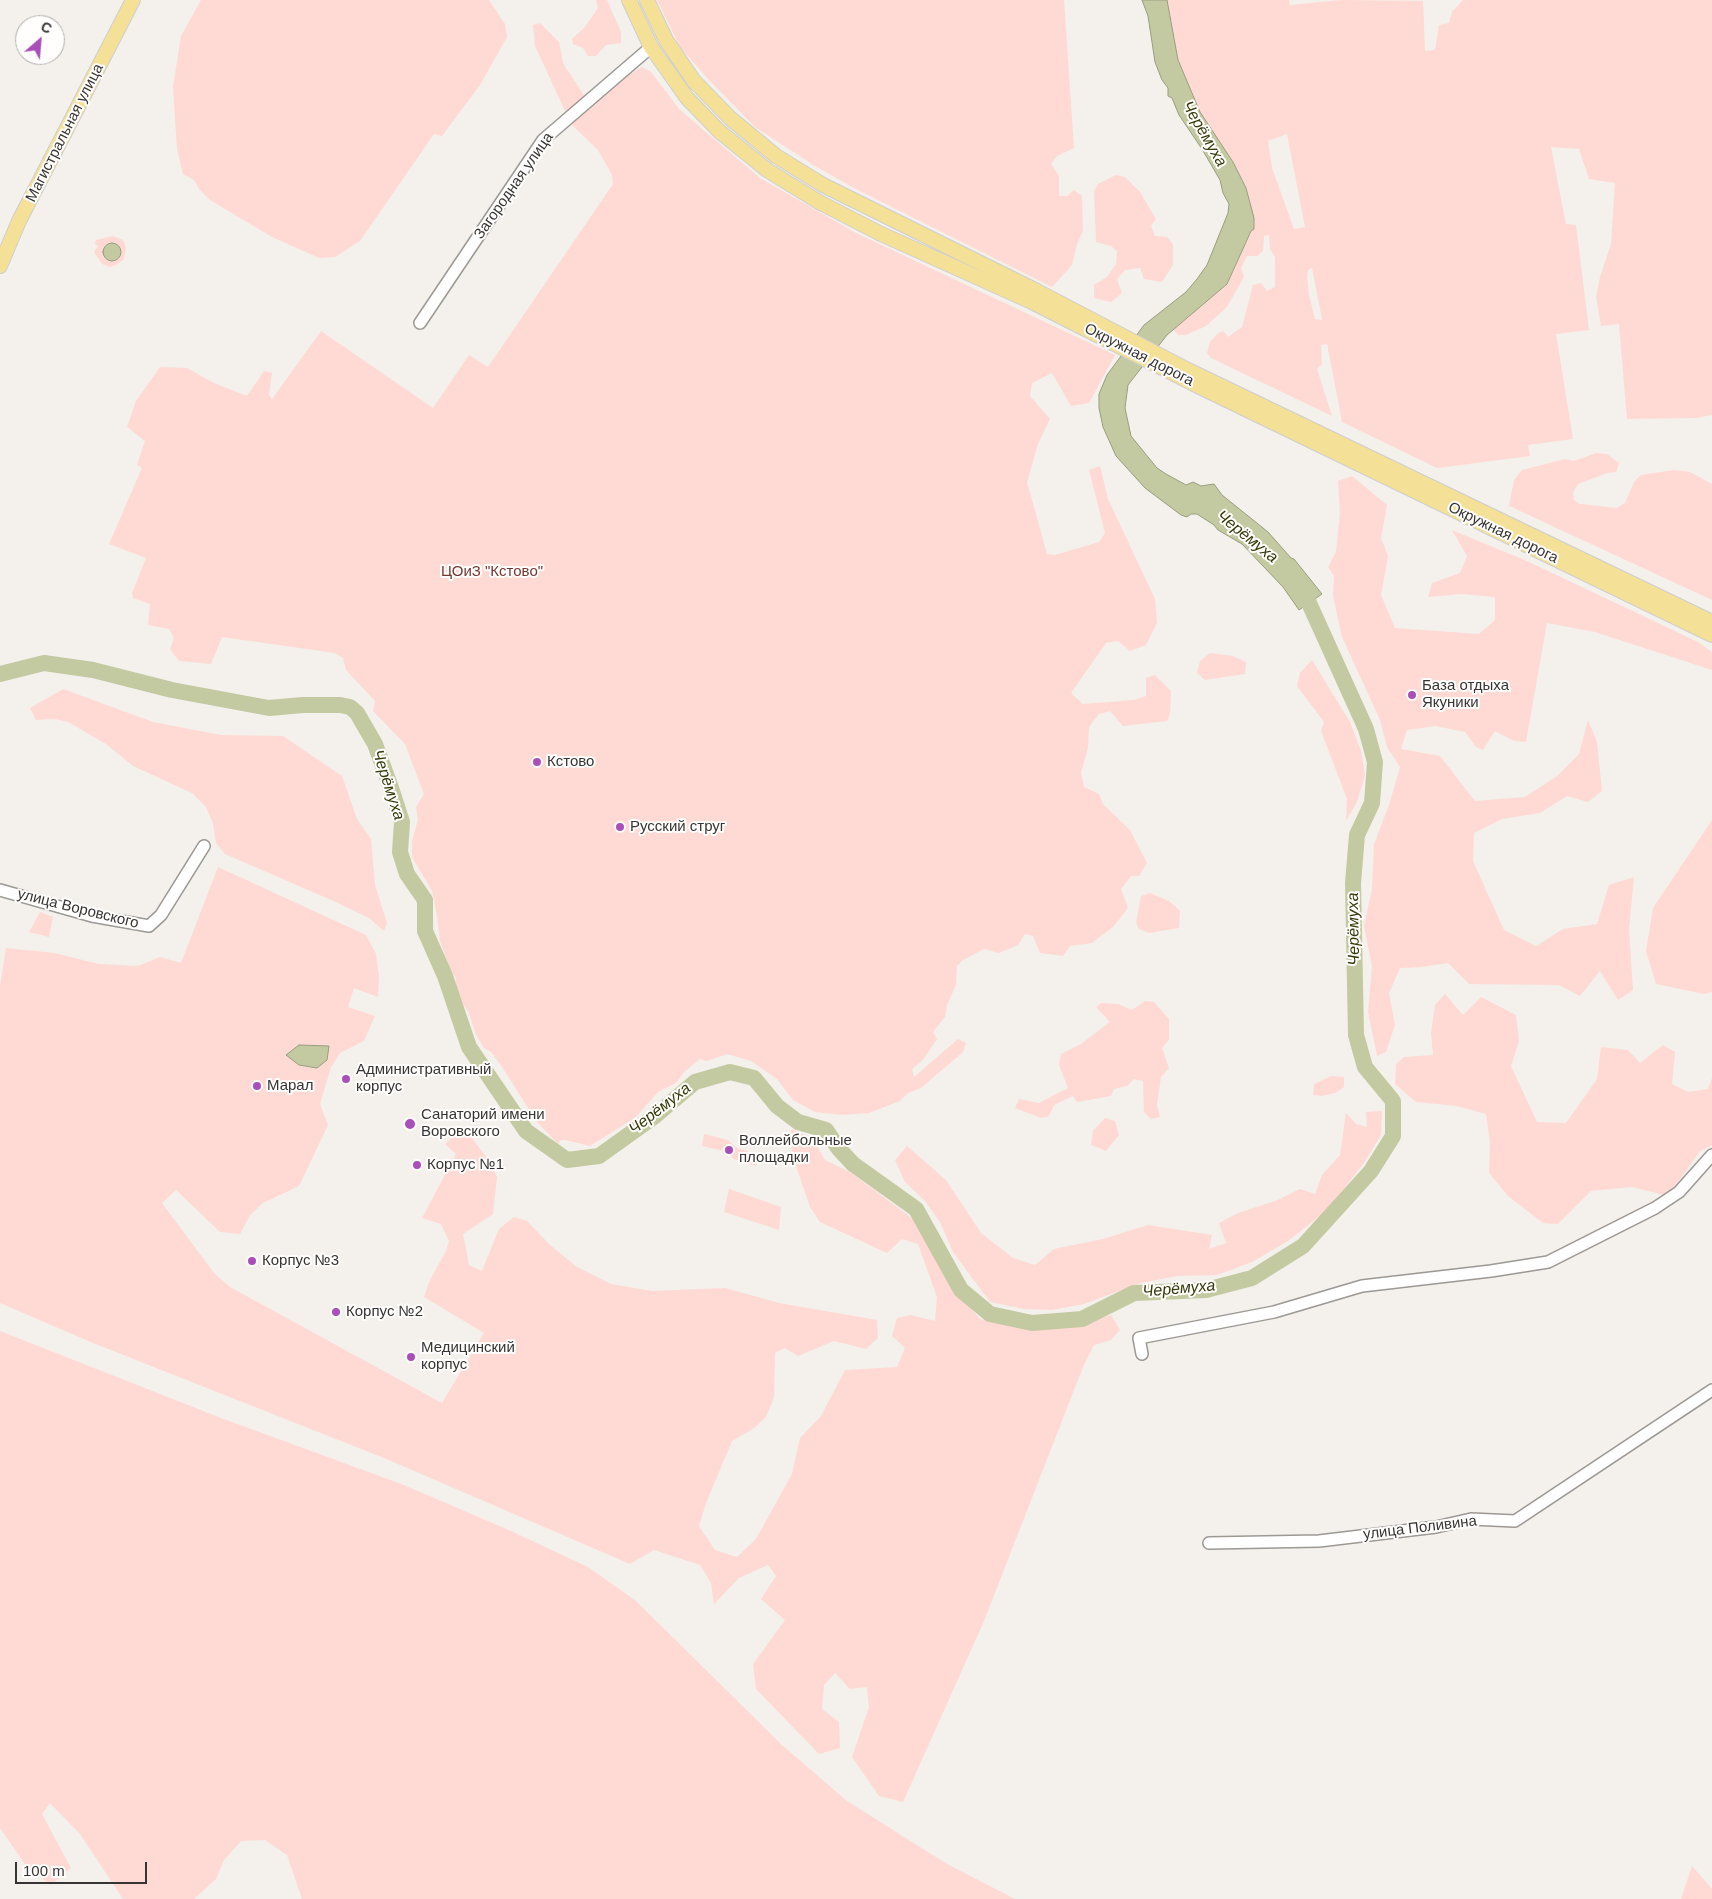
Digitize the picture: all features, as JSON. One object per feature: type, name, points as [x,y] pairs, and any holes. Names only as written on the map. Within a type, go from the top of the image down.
[{"type":"main road","name":"Магистральная улица","points":[[0,266],[20,221],[133,0]]},
{"type":"main road","name":"Окружная дорога","points":[[629,0],[651,47],[687,98],[719,131],[767,170],[819,202],[879,233],[1032,302],[1092,326],[1712,635]]},
{"type":"main road","name":"Окружная дорога","points":[[647,0],[666,40],[694,80],[730,118],[776,156],[823,185],[886,218],[1037,291],[1092,326]]},
{"type":"main road","name":"Окружная дорога","points":[[1184,373],[1712,622]]},
{"type":"street","name":"Загородная улица","points":[[420,323],[543,140],[651,47]]},
{"type":"street","name":"улица Воровского","points":[[0,890],[92,916],[149,926],[161,914],[204,846]]},
{"type":"street","points":[[1142,1354],[1139,1338],[1274,1312],[1362,1286],[1491,1271],[1548,1262],[1656,1208],[1678,1192],[1712,1155]]},
{"type":"street","name":"улица Поливина","points":[[1209,1543],[1319,1541],[1436,1527],[1471,1519],[1515,1521],[1712,1390]]},
{"type":"green space","points":[[201,0],[489,0],[505,24],[507,37],[480,85],[442,136],[434,134],[360,241],[335,257],[319,258],[272,237],[210,200],[199,189],[194,180],[183,174],[177,149],[173,87],[181,36]]},
{"type":"green space","points":[[596,0],[607,0],[621,32],[621,43],[606,45],[596,56],[588,56],[583,48],[573,44],[572,39],[585,27],[598,8]]},
{"type":"green space","points":[[657,0],[1064,0],[1074,148],[1057,156],[1051,164],[1059,176],[1059,196],[1067,196],[1074,190],[1082,196],[1083,231],[1077,244],[1072,265],[1052,287],[852,187],[815,166],[755,127],[708,79],[680,47]]},
{"type":"green space","points":[[1167,0],[1289,0],[1290,5],[1341,0],[1423,1],[1425,51],[1435,50],[1439,25],[1449,23],[1452,12],[1463,0],[1712,0],[1712,415],[1696,418],[1627,419],[1619,324],[1601,326],[1596,297],[1600,277],[1611,244],[1615,183],[1589,179],[1579,149],[1551,147],[1566,224],[1576,225],[1589,330],[1556,334],[1573,439],[1528,445],[1530,456],[1437,468],[1342,422],[1327,344],[1321,345],[1322,364],[1317,369],[1332,416],[1211,358],[1207,353],[1210,342],[1217,334],[1223,331],[1228,337],[1242,327],[1253,285],[1261,283],[1267,291],[1275,287],[1275,257],[1270,249],[1269,235],[1264,236],[1263,251],[1257,256],[1247,256],[1241,268],[1244,277],[1227,307],[1206,326],[1186,335],[1178,335],[1173,329],[1227,284],[1251,231],[1251,205],[1246,188],[1233,162],[1200,112],[1178,60]],"holes":[[[1287,134],[1305,227],[1294,229],[1272,168],[1268,141]],[[1312,268],[1322,319],[1322,320],[1315,319],[1309,295],[1307,277],[1308,270]]]},
{"type":"green space","points":[[540,23],[559,42],[563,63],[585,97],[566,113],[535,46],[533,25]]},
{"type":"green space","name":"ЦОиЗ \"Кстово\"","points":[[642,67],[651,72],[679,109],[760,178],[856,233],[1115,355],[1089,403],[1071,406],[1052,373],[1032,383],[1030,396],[1050,419],[1038,444],[1027,482],[1047,554],[1055,555],[1099,542],[1105,533],[1089,470],[1100,466],[1108,499],[1155,599],[1157,623],[1146,645],[1130,651],[1118,641],[1106,643],[1071,693],[1083,704],[1134,700],[1146,696],[1146,678],[1155,675],[1171,691],[1170,714],[1167,721],[1123,726],[1110,711],[1099,714],[1089,727],[1088,748],[1081,773],[1084,787],[1099,794],[1103,804],[1130,830],[1147,863],[1139,876],[1131,876],[1121,889],[1128,908],[1113,927],[1092,943],[1070,946],[1063,956],[1040,953],[1033,936],[1025,934],[1018,945],[999,953],[984,949],[963,960],[957,966],[956,985],[947,1005],[945,1017],[933,1032],[937,1039],[923,1060],[912,1069],[914,1077],[958,1039],[966,1043],[963,1052],[921,1088],[908,1093],[900,1101],[869,1113],[842,1115],[815,1112],[793,1100],[777,1079],[751,1061],[727,1054],[707,1061],[700,1059],[684,1072],[676,1083],[658,1092],[636,1117],[590,1146],[565,1140],[561,1140],[558,1144],[537,1122],[502,1067],[491,1052],[484,1048],[476,1035],[469,1013],[455,992],[456,978],[450,969],[440,941],[432,891],[412,857],[412,841],[418,820],[416,807],[424,794],[405,744],[373,711],[375,701],[346,670],[343,658],[335,653],[222,637],[211,664],[179,661],[170,649],[174,638],[169,629],[148,625],[150,604],[133,598],[132,593],[146,558],[109,544],[142,468],[137,465],[145,441],[127,427],[136,401],[160,367],[187,368],[214,383],[247,396],[264,371],[272,373],[269,395],[272,399],[321,331],[433,408],[469,355],[488,367],[613,184],[612,175],[598,150],[570,123],[628,75]]},
{"type":"green space","points":[[1116,175],[1125,177],[1140,192],[1156,219],[1151,226],[1155,236],[1167,237],[1173,244],[1173,265],[1162,282],[1144,279],[1140,268],[1125,270],[1117,279],[1122,293],[1111,302],[1094,298],[1094,285],[1107,277],[1116,264],[1117,251],[1111,246],[1096,242],[1094,191],[1098,184]]},
{"type":"green space","points":[[113,236],[123,240],[126,247],[124,259],[110,267],[102,264],[94,252],[98,246],[95,244],[96,240]]},
{"type":"green space","points":[[1596,453],[1607,454],[1619,463],[1616,472],[1607,473],[1578,484],[1573,493],[1574,500],[1580,504],[1617,508],[1625,503],[1634,482],[1641,475],[1674,470],[1690,472],[1712,484],[1712,600],[1509,506],[1514,480],[1522,470],[1565,459],[1574,461]]},
{"type":"green space","points":[[1352,476],[1387,505],[1381,538],[1388,556],[1381,595],[1395,628],[1479,634],[1495,620],[1495,597],[1461,594],[1428,597],[1432,583],[1460,573],[1467,556],[1452,530],[1529,562],[1698,642],[1712,652],[1712,670],[1595,632],[1547,623],[1526,742],[1514,741],[1495,731],[1483,750],[1476,747],[1465,732],[1435,726],[1407,730],[1401,749],[1440,756],[1475,801],[1525,797],[1557,776],[1579,754],[1588,720],[1597,742],[1602,791],[1588,802],[1567,796],[1540,813],[1502,819],[1474,833],[1473,861],[1504,930],[1536,946],[1563,929],[1597,924],[1609,885],[1634,877],[1629,929],[1633,990],[1618,1000],[1600,971],[1580,996],[1559,985],[1469,984],[1448,963],[1400,968],[1389,993],[1395,1025],[1386,1052],[1377,1056],[1368,1012],[1372,967],[1364,926],[1372,889],[1374,844],[1389,805],[1400,767],[1387,747],[1380,720],[1342,637],[1333,596],[1334,576],[1328,567],[1336,552],[1340,513],[1338,481]]},
{"type":"green space","points":[[1210,653],[1233,656],[1246,662],[1245,674],[1205,680],[1197,673],[1200,661]]},
{"type":"green space","points":[[1312,660],[1350,722],[1361,751],[1365,775],[1357,802],[1346,821],[1347,799],[1321,731],[1324,722],[1297,686],[1300,673]]},
{"type":"green space","points":[[63,689],[153,722],[221,735],[283,736],[342,776],[357,819],[371,839],[375,885],[387,923],[384,931],[369,918],[225,854],[216,843],[213,823],[206,807],[192,793],[133,766],[106,744],[68,722],[55,719],[36,720],[30,708]]},
{"type":"green space","points":[[1712,820],[1712,992],[1704,994],[1656,984],[1646,951],[1653,908]]},
{"type":"green space","points":[[218,867],[366,935],[376,954],[379,977],[378,997],[354,988],[348,1007],[375,1016],[364,1041],[340,1053],[331,1067],[320,1104],[328,1125],[299,1186],[263,1203],[250,1215],[240,1234],[220,1232],[176,1190],[162,1203],[214,1273],[230,1287],[442,1403],[484,1333],[424,1297],[449,1241],[441,1224],[422,1218],[456,1154],[445,1144],[464,1127],[486,1157],[497,1177],[493,1214],[463,1234],[469,1265],[482,1271],[499,1229],[514,1217],[527,1221],[550,1245],[577,1267],[611,1284],[652,1291],[725,1288],[779,1303],[877,1320],[878,1338],[866,1349],[834,1341],[798,1356],[785,1348],[775,1353],[774,1397],[766,1417],[754,1428],[732,1441],[706,1503],[699,1526],[715,1550],[737,1557],[756,1539],[792,1474],[800,1438],[821,1416],[845,1370],[897,1367],[905,1348],[892,1336],[897,1318],[910,1315],[935,1321],[937,1297],[918,1244],[902,1239],[887,1253],[820,1222],[810,1207],[797,1169],[788,1136],[792,1129],[812,1138],[825,1160],[850,1172],[913,1219],[925,1234],[953,1288],[980,1319],[1008,1325],[1058,1326],[1089,1322],[1111,1315],[1120,1330],[1111,1340],[1094,1345],[1083,1367],[984,1621],[903,1802],[879,1796],[852,1757],[869,1707],[867,1687],[850,1689],[835,1673],[824,1685],[822,1709],[839,1722],[840,1748],[819,1754],[756,1689],[753,1664],[785,1620],[761,1599],[776,1576],[768,1565],[739,1578],[714,1604],[711,1583],[700,1565],[654,1550],[630,1564],[384,1458],[93,1343],[0,1303],[0,986],[6,948],[54,953],[99,964],[138,966],[160,957],[181,963]]},
{"type":"green space","points":[[1150,893],[1169,901],[1180,911],[1179,928],[1149,933],[1139,929],[1136,922],[1141,896]]},
{"type":"green space","points":[[40,912],[53,917],[49,937],[29,932]]},
{"type":"green space","points":[[1445,994],[1463,1015],[1481,997],[1516,1015],[1519,1041],[1511,1066],[1537,1122],[1566,1123],[1597,1079],[1601,1047],[1628,1050],[1640,1063],[1663,1045],[1675,1052],[1672,1084],[1688,1092],[1708,1089],[1712,1078],[1712,1145],[1700,1151],[1668,1196],[1632,1187],[1591,1191],[1558,1224],[1543,1223],[1508,1196],[1489,1173],[1490,1142],[1486,1114],[1457,1106],[1416,1102],[1395,1084],[1396,1064],[1404,1057],[1433,1055],[1431,1033],[1435,1005]]},
{"type":"green space","points":[[1145,1001],[1154,1002],[1169,1019],[1169,1040],[1162,1048],[1169,1068],[1161,1077],[1157,1105],[1160,1117],[1151,1119],[1144,1112],[1143,1081],[1134,1079],[1127,1086],[1114,1089],[1111,1096],[1077,1102],[1073,1096],[1054,1105],[1049,1116],[1041,1118],[1015,1108],[1019,1099],[1039,1103],[1068,1088],[1059,1065],[1061,1054],[1081,1044],[1110,1022],[1096,1007],[1101,1003],[1118,1004],[1132,1010]]},
{"type":"green space","points":[[1331,1076],[1344,1077],[1344,1087],[1335,1093],[1322,1096],[1313,1095],[1314,1084]]},
{"type":"green space","points":[[1382,1111],[1381,1135],[1364,1163],[1326,1211],[1288,1241],[1252,1262],[1217,1275],[1177,1276],[1141,1283],[1084,1304],[1052,1310],[1024,1309],[990,1302],[953,1252],[940,1222],[925,1201],[905,1182],[895,1160],[907,1146],[946,1180],[981,1233],[1013,1258],[1035,1265],[1054,1249],[1103,1239],[1148,1225],[1212,1235],[1209,1249],[1226,1243],[1219,1223],[1238,1213],[1278,1200],[1300,1189],[1315,1194],[1322,1175],[1340,1155],[1346,1113],[1356,1124],[1367,1127],[1366,1112]]},
{"type":"green space","points":[[1105,1118],[1115,1121],[1119,1135],[1106,1151],[1091,1145],[1093,1131]]},
{"type":"green space","name":"Воллейбольные площадки","points":[[704,1134],[728,1140],[737,1148],[759,1155],[756,1166],[734,1159],[724,1151],[702,1146]]},
{"type":"green space","points":[[729,1189],[781,1207],[779,1230],[724,1212]]},
{"type":"green space","points":[[0,1331],[221,1418],[404,1485],[511,1531],[588,1567],[636,1601],[782,1745],[847,1801],[947,1864],[1015,1899],[302,1899],[287,1855],[265,1840],[241,1841],[224,1860],[216,1879],[194,1899],[123,1899],[80,1834],[50,1803],[42,1814],[71,1868],[51,1885],[27,1867],[0,1828]]},
{"type":"green space","points":[[1692,1866],[1712,1889],[1712,1899],[1681,1899]]},
{"type":"water","name":"Черёмуха","points":[[1142,0],[1167,0],[1178,60],[1200,112],[1233,162],[1246,188],[1254,218],[1254,229],[1251,231],[1227,284],[1167,335],[1128,385],[1125,408],[1131,436],[1157,468],[1186,485],[1193,482],[1201,486],[1214,484],[1222,495],[1268,532],[1294,559],[1322,594],[1299,610],[1283,587],[1242,544],[1218,530],[1214,525],[1197,514],[1191,514],[1187,517],[1181,515],[1145,488],[1116,456],[1103,427],[1099,408],[1099,394],[1107,375],[1144,325],[1186,292],[1207,265],[1228,213],[1229,204],[1223,193],[1220,180],[1179,115],[1172,98],[1168,96],[1168,88],[1162,80],[1155,62],[1148,16]]},
{"type":"water","points":[[108,243],[116,243],[121,248],[119,259],[108,261],[103,256],[103,248]]},
{"type":"water","points":[[299,1045],[329,1046],[327,1060],[317,1068],[299,1065],[286,1055]]},
{"type":"waterway","name":"Черёмуха","points":[[0,674],[44,663],[93,670],[172,690],[269,708],[303,705],[340,705],[350,707],[357,713],[375,744],[391,788],[402,822],[400,852],[407,874],[425,900],[425,931],[445,976],[469,1047],[526,1131],[567,1160],[599,1156],[655,1116],[695,1082],[730,1072],[754,1078],[777,1106],[798,1122],[826,1130],[839,1149],[853,1164],[916,1209],[961,1290],[990,1314],[1032,1323],[1082,1319],[1134,1293],[1206,1290],[1252,1278],[1303,1246],[1371,1171],[1393,1136],[1393,1101],[1365,1067],[1356,1035],[1353,883],[1357,835],[1372,803],[1375,762],[1366,729],[1309,603],[1296,585]]},
{"type":"place","name":"База отдыха Якуники","points":[[1412,695]]},
{"type":"place","name":"Кстово","points":[[537,762]]},
{"type":"place","name":"Русский струг","points":[[620,827]]},
{"type":"place","name":"Административный корпус","points":[[346,1079]]},
{"type":"place","name":"Марал","points":[[257,1086]]},
{"type":"place","name":"Санаторий имени Воровского","points":[[410,1124]]},
{"type":"place","name":"Воллейбольные площадки","points":[[729,1150]]},
{"type":"place","name":"Корпус №1","points":[[417,1165]]},
{"type":"place","name":"Корпус №3","points":[[252,1261]]},
{"type":"place","name":"Корпус №2","points":[[336,1312]]},
{"type":"place","name":"Медицинский корпус","points":[[411,1357]]}]
